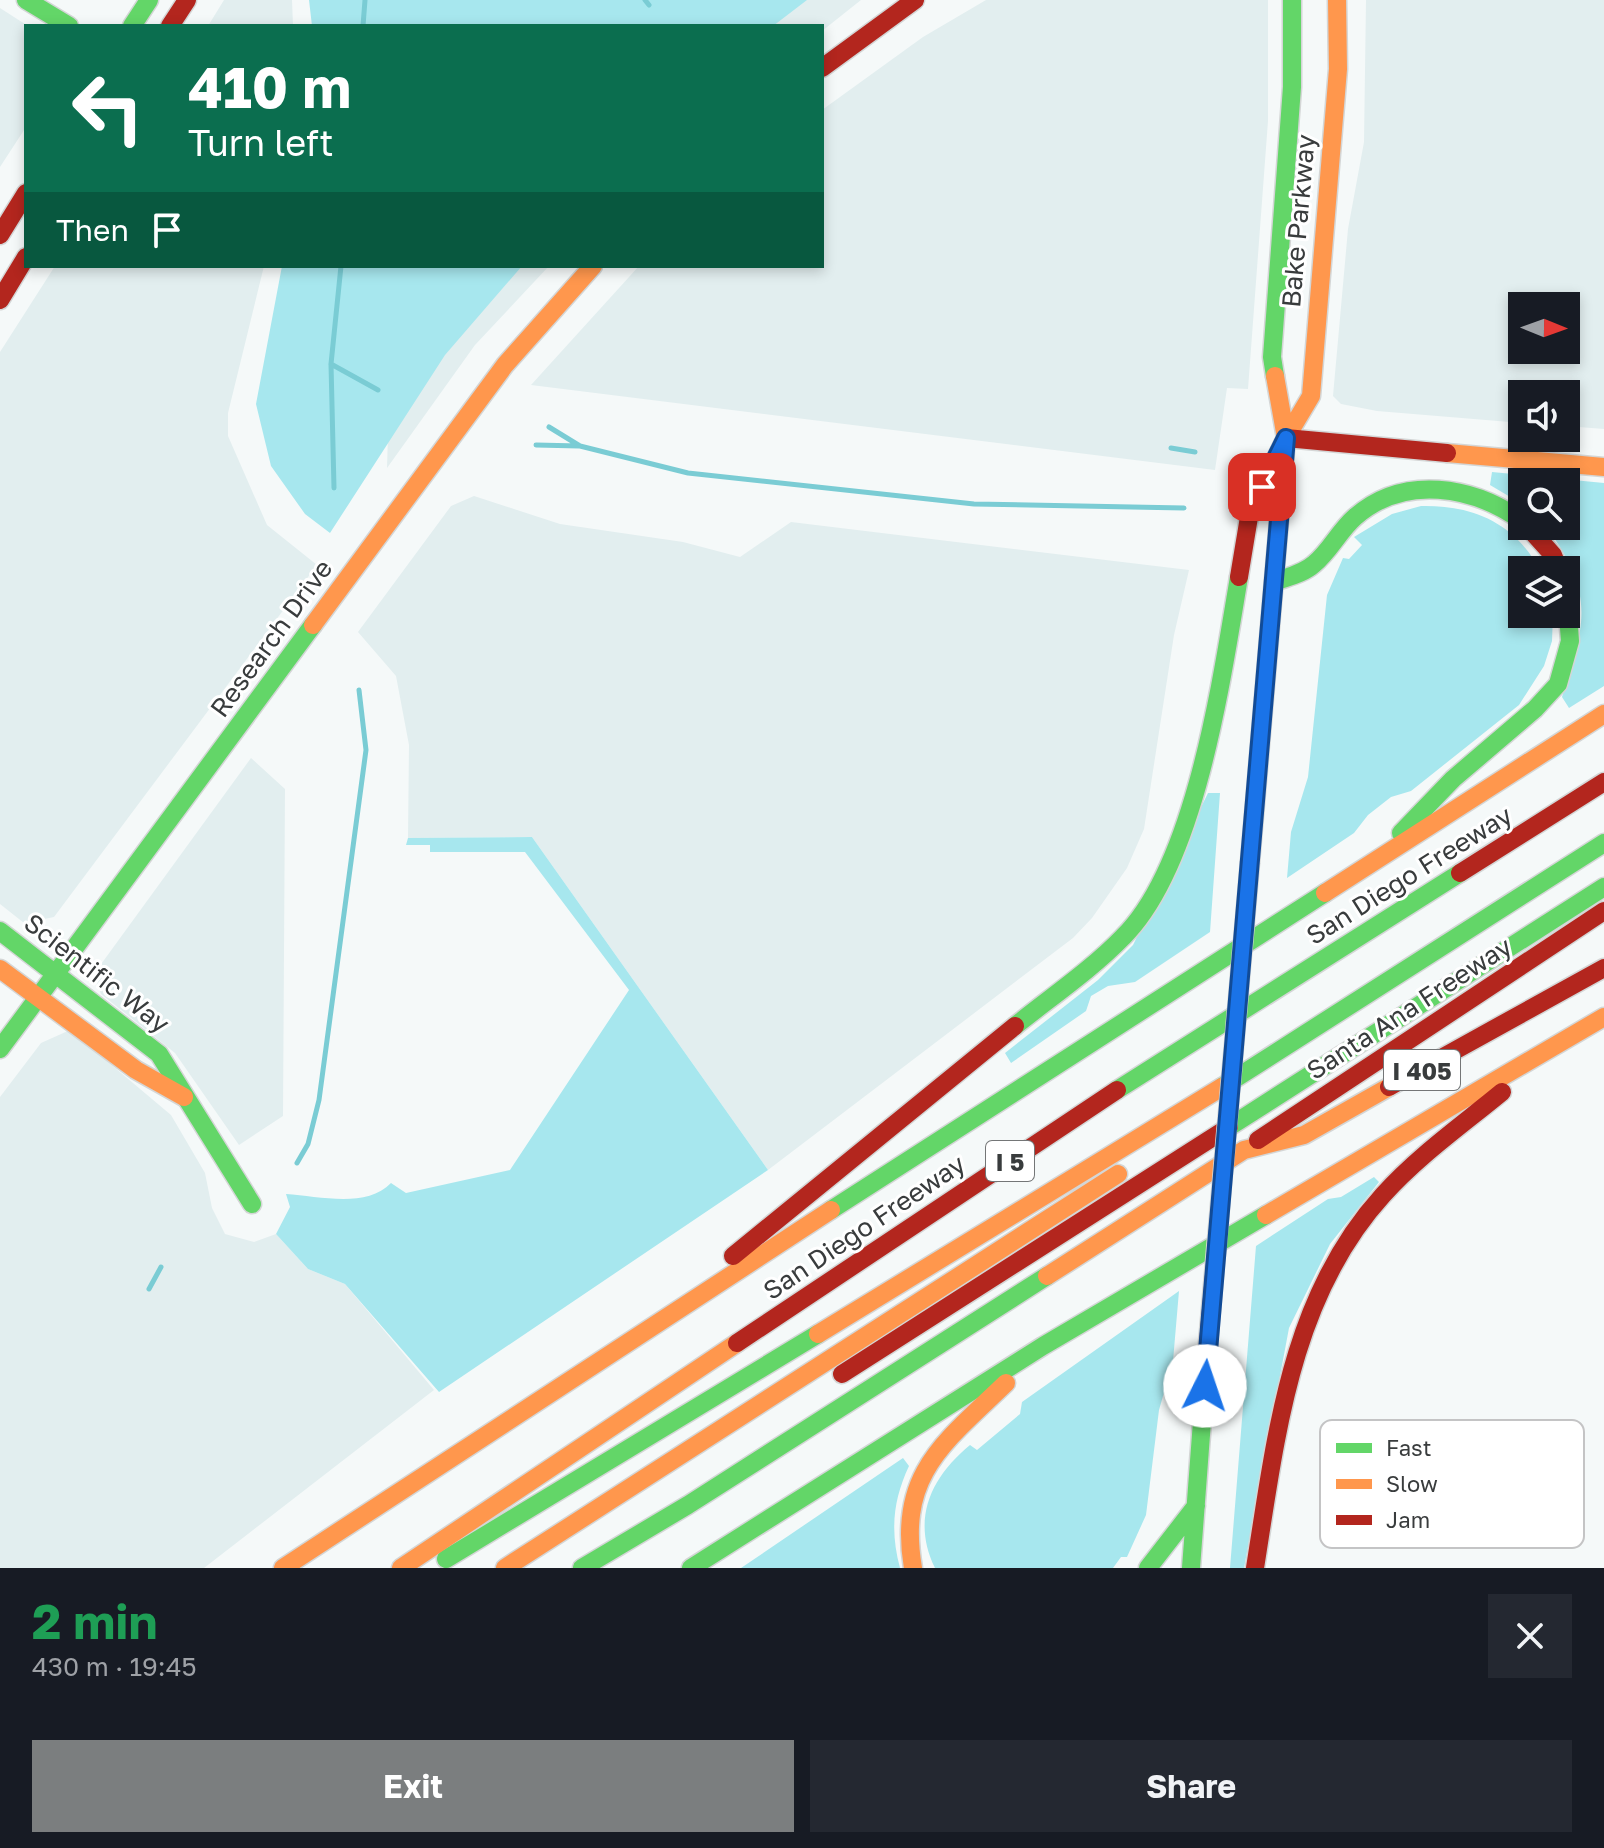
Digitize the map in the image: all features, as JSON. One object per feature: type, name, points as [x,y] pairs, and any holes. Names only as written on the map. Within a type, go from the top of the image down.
[{"type":"main road","points":[[26,0],[66,24]]},
{"type":"main road","points":[[133,24],[149,0]]},
{"type":"main road","points":[[171,24],[187,0]]},
{"type":"main road","points":[[824,67],[915,0]]},
{"type":"main road","name":"Bake Parkway","points":[[1191,1568],[1286,438],[1272,357],[1292,87],[1292,0]]},
{"type":"main road","name":"Bake Parkway","points":[[1286,438],[1311,396],[1338,69],[1337,0]]},
{"type":"main road","points":[[0,235],[24,196]]},
{"type":"main road","points":[[0,300],[24,260]]},
{"type":"main road","name":"Research Drive","points":[[0,1049],[505,365],[591,268]]},
{"type":"main road","points":[[653,1324],[809,1191],[1125,936],[1146,908],[1168,873],[1192,806],[1228,642],[1250,511],[1286,438],[1604,467]]},
{"type":"main road","points":[[1274,582],[1312,566],[1338,531],[1359,513],[1403,493],[1432,488],[1460,490],[1485,496],[1508,512]]},
{"type":"main road","points":[[1540,540],[1553,556]]},
{"type":"main road","points":[[1364,870],[1453,779],[1535,709],[1558,684],[1570,641],[1569,628]]},
{"type":"main road","points":[[283,1568],[653,1324],[1604,714]]},
{"type":"main road","name":"San Diego Freeway","points":[[401,1568],[1103,1099],[1604,782]]},
{"type":"main road","points":[[1155,1150],[1487,927],[1604,843]]},
{"type":"main road","points":[[432,1568],[1487,927],[1604,862]]},
{"type":"main road","points":[[533,1568],[1604,887]]},
{"type":"main road","name":"Santa Ana Freeway","points":[[1244,1150],[1385,1053],[1604,911]]},
{"type":"main road","name":"Scientific Way","points":[[0,931],[159,1054],[252,1204]]},
{"type":"main road","name":"I 405","points":[[1244,1150],[1304,1135],[1604,968]]},
{"type":"main road","name":"Scientific Way","points":[[0,969],[136,1070],[185,1098]]},
{"type":"main road","points":[[691,1568],[1043,1346],[1604,1017]]},
{"type":"main road","points":[[1255,1568],[1285,1383],[1300,1332],[1339,1254],[1368,1212],[1403,1175],[1562,1042]]},
{"type":"main road","points":[[582,1568],[728,1479],[1244,1150]]},
{"type":"main road","points":[[505,1568],[1129,1167]]},
{"type":"main road","points":[[913,1568],[905,1523],[911,1495],[923,1468],[1043,1346]]},
{"type":"main road","points":[[1148,1568],[1196,1506]]},
{"type":"shaded area","points":[[224,0],[292,0],[293,24],[209,24]]},
{"type":"shaded area","points":[[309,0],[807,0],[776,24],[312,24]]},
{"type":"shaded area","points":[[683,0],[861,0],[824,29],[824,24],[679,24]]},
{"type":"shaded area","points":[[986,0],[1268,0],[1268,121],[1248,389],[1227,388],[1215,470],[531,385],[637,268],[824,268],[824,109],[923,37]]},
{"type":"shaded area","points":[[1366,0],[1604,0],[1604,429],[1580,427],[1580,380],[1508,380],[1508,422],[1377,411],[1341,404],[1333,396],[1348,229],[1364,142]]},
{"type":"shaded area","points":[[0,8],[25,24],[24,130],[0,167]]},
{"type":"shaded area","points":[[54,268],[264,268],[228,413],[228,436],[267,525],[317,565],[54,917],[24,923],[0,904],[0,352]]},
{"type":"shaded area","points":[[282,268],[520,268],[445,355],[330,533],[305,514],[271,466],[256,404]]},
{"type":"shaded area","points":[[393,268],[547,268],[475,345],[387,468]]},
{"type":"shaded area","points":[[1492,472],[1508,474],[1508,496],[1490,485]]},
{"type":"shaded area","points":[[1580,481],[1604,483],[1604,686],[1569,708],[1562,697],[1580,628],[1580,556],[1565,556],[1555,540],[1580,540]]},
{"type":"shaded area","points":[[474,496],[560,524],[683,542],[740,557],[791,522],[1189,570],[1174,635],[1144,829],[1127,868],[1092,918],[1073,938],[768,1170],[532,837],[408,838],[409,745],[396,676],[358,632],[451,506]]},
{"type":"shaded area","points":[[1421,506],[1440,506],[1474,513],[1504,528],[1508,531],[1508,540],[1518,540],[1532,556],[1508,556],[1508,628],[1552,628],[1552,641],[1544,666],[1519,705],[1411,791],[1391,797],[1368,815],[1354,833],[1287,878],[1291,832],[1308,777],[1327,595],[1343,558],[1349,559],[1362,545],[1354,537],[1392,514]]},
{"type":"shaded area","points":[[251,758],[285,789],[283,1116],[239,1145],[175,1053],[101,994],[97,984],[99,967]]},
{"type":"shaded area","points":[[1208,793],[1220,793],[1210,932],[1135,982],[1108,986],[1091,996],[1086,1011],[1011,1063],[1005,1053],[1098,980],[1133,945]]},
{"type":"shaded area","points":[[532,837],[768,1170],[439,1392],[345,1284],[308,1269],[276,1234],[290,1207],[286,1194],[355,1198],[381,1191],[391,1183],[406,1193],[510,1170],[629,990],[525,852],[430,852],[430,845],[406,845],[408,838]]},
{"type":"shaded area","points":[[70,1030],[171,1115],[205,1173],[212,1208],[225,1234],[254,1242],[276,1234],[308,1269],[345,1284],[434,1390],[204,1568],[0,1568],[0,1097],[41,1043]]},
{"type":"shaded area","points":[[1374,1177],[1379,1182],[1330,1244],[1289,1328],[1244,1568],[1230,1568],[1256,1246],[1328,1199],[1341,1197]]},
{"type":"shaded area","points":[[1179,1291],[1173,1361],[1159,1410],[1146,1515],[1127,1557],[1121,1557],[1113,1568],[935,1568],[928,1550],[925,1516],[935,1485],[956,1457],[970,1445],[977,1450],[1020,1414],[1022,1402]]},
{"type":"shaded area","points":[[903,1458],[909,1466],[896,1503],[894,1528],[900,1568],[741,1568]]},
{"type":"waterway","points":[[363,24],[365,0]]},
{"type":"waterway","points":[[645,0],[649,5]]},
{"type":"waterway","points":[[334,488],[331,364],[341,268]]},
{"type":"waterway","points":[[331,364],[378,390]]},
{"type":"waterway","points":[[549,427],[580,446],[688,473],[974,504],[1184,508]]},
{"type":"waterway","points":[[536,445],[579,446]]},
{"type":"waterway","points":[[1171,448],[1195,452]]},
{"type":"waterway","points":[[297,1163],[308,1144],[319,1100],[366,750],[359,690]]},
{"type":"waterway","points":[[149,1289],[161,1267]]},
{"type":"traffic: fast","points":[[26,0],[66,24]]},
{"type":"traffic: fast","points":[[133,24],[149,0]]},
{"type":"traffic: fast","points":[[1275,376],[1272,357],[1292,87],[1292,0]]},
{"type":"traffic: fast","points":[[1274,582],[1310,567],[1355,517],[1374,503],[1395,495],[1416,490],[1461,493],[1508,512]]},
{"type":"traffic: fast","points":[[1015,1026],[1123,937],[1148,905],[1170,864],[1202,768],[1239,577]]},
{"type":"traffic: fast","points":[[0,1049],[313,625]]},
{"type":"traffic: fast","points":[[1401,833],[1453,779],[1535,709],[1558,684],[1570,641],[1569,628]]},
{"type":"traffic: fast","points":[[1222,1087],[1604,843]]},
{"type":"traffic: fast","points":[[1117,1090],[1460,873]]},
{"type":"traffic: fast","points":[[1229,1127],[1604,887]]},
{"type":"traffic: fast","points":[[831,1210],[1325,893]]},
{"type":"traffic: fast","points":[[0,931],[159,1054],[252,1204]]},
{"type":"traffic: fast","points":[[691,1568],[1043,1346],[1266,1215]]},
{"type":"traffic: fast","points":[[582,1568],[688,1505],[1047,1276]]},
{"type":"traffic: fast","points":[[446,1559],[818,1334]]},
{"type":"traffic: fast","points":[[1191,1568],[1207,1355]]},
{"type":"traffic: fast","points":[[1148,1568],[1196,1506]]},
{"type":"traffic: slow","points":[[1286,438],[1311,396],[1338,69],[1337,0]]},
{"type":"traffic: slow","points":[[313,625],[505,365],[591,268]]},
{"type":"traffic: slow","points":[[1250,862],[1286,438],[1275,376]]},
{"type":"traffic: slow","points":[[1447,453],[1604,467]]},
{"type":"traffic: slow","points":[[1325,893],[1604,714]]},
{"type":"traffic: slow","points":[[0,969],[136,1070],[184,1097]]},
{"type":"traffic: slow","points":[[1266,1215],[1604,1017]]},
{"type":"traffic: slow","points":[[818,1334],[1222,1087]]},
{"type":"traffic: slow","points":[[1047,1276],[1244,1150],[1304,1135],[1389,1087]]},
{"type":"traffic: slow","points":[[505,1568],[1118,1174]]},
{"type":"traffic: slow","points":[[283,1568],[831,1210]]},
{"type":"traffic: slow","points":[[401,1568],[737,1343]]},
{"type":"traffic: slow","points":[[913,1568],[910,1536],[912,1508],[919,1484],[945,1443],[1006,1383]]},
{"type":"traffic: jam","points":[[171,24],[187,0]]},
{"type":"traffic: jam","points":[[824,67],[915,0]]},
{"type":"traffic: jam","points":[[0,235],[24,196]]},
{"type":"traffic: jam","points":[[0,300],[24,260]]},
{"type":"traffic: jam","points":[[1239,577],[1250,511],[1286,438],[1447,453]]},
{"type":"traffic: jam","points":[[1540,540],[1553,556]]},
{"type":"traffic: jam","points":[[1460,873],[1604,782]]},
{"type":"traffic: jam","points":[[1207,1355],[1250,862]]},
{"type":"traffic: jam","points":[[1258,1140],[1604,911]]},
{"type":"traffic: jam","points":[[1389,1087],[1604,968]]},
{"type":"traffic: jam","points":[[733,1256],[1015,1026]]},
{"type":"traffic: jam","points":[[737,1343],[1117,1090]]},
{"type":"traffic: jam","points":[[1255,1568],[1280,1419],[1307,1323],[1327,1278],[1352,1235],[1383,1195],[1425,1154],[1502,1092]]},
{"type":"traffic: jam","points":[[842,1374],[1229,1127]]},
{"type":"route","points":[[1205,1386],[1286,438],[1262,487]]}]
